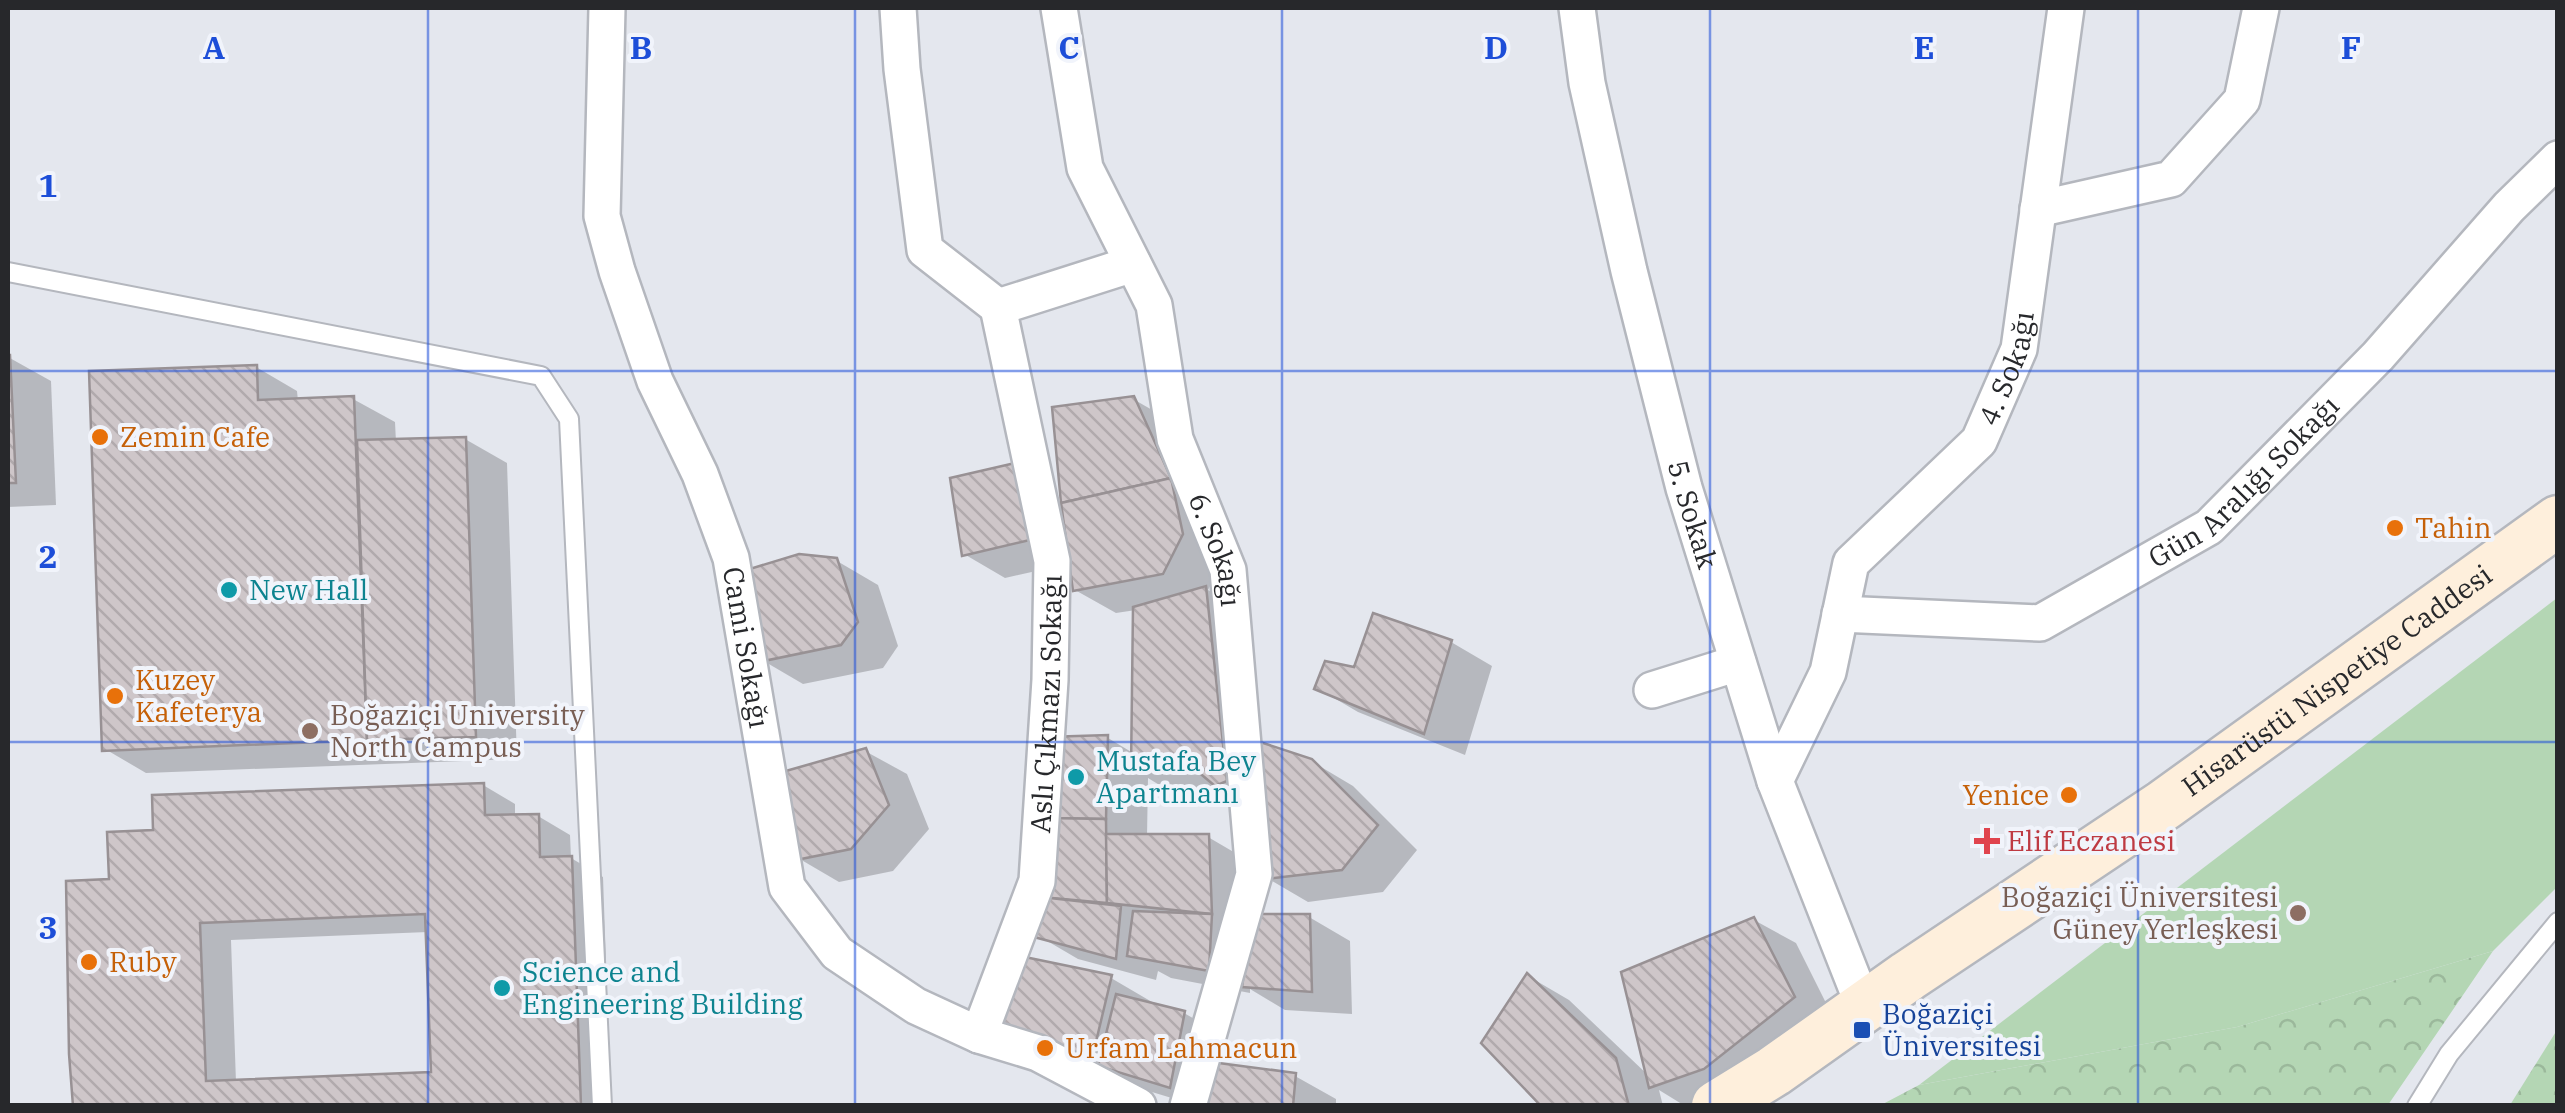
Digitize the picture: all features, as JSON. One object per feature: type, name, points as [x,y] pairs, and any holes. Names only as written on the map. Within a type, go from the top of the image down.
[{"type":"main road","name":"Hisarüstü Nispetiye Caddesi","points":[[1717,1106],[2164,805],[2558,521]]},
{"type":"street","name":"Cami Sokağı","points":[[607,8],[602,216],[616,271],[655,381],[700,474],[731,558],[787,887],[837,953],[916,1006],[979,1035],[1038,1053],[1138,1106]]},
{"type":"street","points":[[898,8],[925,250],[998,307],[1133,264]]},
{"type":"street","name":"6. Sokağı","points":[[1058,8],[1085,168],[1154,305],[1175,439],[1228,570],[1254,874],[1188,1106]]},
{"type":"street","name":"5. Sokak","points":[[1577,8],[1587,83],[1684,488],[1775,781],[1864,1007]]},
{"type":"street","name":"4. Sokağı","points":[[1775,781],[1828,672],[1851,563],[1978,441],[2019,349],[2066,8]]},
{"type":"street","points":[[2038,209],[2170,179],[2242,100],[2261,8]]},
{"type":"street","name":"Gün Aralığı Sokağı","points":[[1840,614],[2040,623],[2209,527],[2378,356],[2509,208],[2558,159]]},
{"type":"street","name":"Aslı Çıkmazı Sokağı","points":[[979,1035],[1037,881],[1050,680],[1052,562],[998,307]]},
{"type":"street","points":[[1652,690],[1738,663]]},
{"type":"lane","points":[[8,272],[541,376],[568,419],[602,1106]]},
{"type":"lane","points":[[2417,1106],[2449,1054],[2558,922]]},
{"type":"green space","points":[[2557,598],[2557,887],[2493,951],[2237,1027],[1919,1085]]},
{"type":"green space","points":[[2493,951],[2388,1105],[1881,1105],[1919,1085],[2237,1027]]},
{"type":"green space","points":[[2557,1030],[2557,1105],[2510,1105]]},
{"type":"building","points":[[10,355],[16,483],[8,483]]},
{"type":"building","name":"New Hall","points":[[257,365],[258,400],[354,396],[367,740],[102,751],[89,371]]},
{"type":"building","points":[[1134,396],[1171,478],[1061,503],[1052,407]]},
{"type":"building","points":[[466,437],[476,737],[367,740],[357,440]]},
{"type":"building","points":[[1015,463],[1034,539],[962,556],[950,478]]},
{"type":"building","points":[[1171,478],[1183,534],[1163,574],[1073,591],[1061,503]]},
{"type":"building","points":[[799,554],[837,558],[858,622],[841,645],[759,662],[743,571]]},
{"type":"building","points":[[1206,586],[1227,781],[1215,786],[1196,770],[1131,771],[1133,607]]},
{"type":"building","points":[[1373,613],[1452,640],[1424,734],[1314,689],[1325,661],[1354,667]]},
{"type":"building","name":"Mustafa Bey Apartmanı","points":[[1108,735],[1106,819],[1045,818],[1046,737]]},
{"type":"building","points":[[1257,741],[1312,759],[1378,825],[1342,870],[1265,879]]},
{"type":"building","points":[[866,748],[889,805],[851,849],[796,860],[779,773]]},
{"type":"building","name":"Science and Engineering Building","points":[[484,783],[485,815],[539,814],[540,857],[572,856],[581,1106],[73,1106],[66,881],[109,879],[107,832],[153,830],[152,795]],"holes":[[[425,914],[431,1072],[206,1081],[200,923]]]},
{"type":"building","points":[[1045,818],[1106,819],[1107,903],[1041,897]]},
{"type":"building","points":[[1106,834],[1209,834],[1212,914],[1107,903]]},
{"type":"building","points":[[1041,897],[1121,906],[1116,959],[1034,937]]},
{"type":"building","points":[[1133,911],[1212,914],[1209,971],[1127,956]]},
{"type":"building","points":[[1252,914],[1310,914],[1312,992],[1242,987]]},
{"type":"building","points":[[1754,917],[1795,997],[1704,1069],[1649,1088],[1621,972]]},
{"type":"building","points":[[1020,956],[1112,975],[1088,1075],[994,1047]]},
{"type":"building","points":[[1527,973],[1616,1058],[1629,1106],[1541,1106],[1481,1043]]},
{"type":"building","points":[[1116,994],[1185,1011],[1170,1088],[1098,1066]]},
{"type":"building","points":[[1211,1062],[1296,1073],[1293,1106],[1202,1106]]},
{"type":"place","name":"Zemin Cafe","points":[[100,437]]},
{"type":"place","name":"Tahin","points":[[2395,528]]},
{"type":"place","name":"New Hall","points":[[229,590]]},
{"type":"place","name":"Kuzey Kafeterya","points":[[115,696]]},
{"type":"place","name":"Boğaziçi University North Campus","points":[[310,731]]},
{"type":"place","name":"Mustafa Bey Apartmanı","points":[[1076,777]]},
{"type":"place","name":"Yenice","points":[[2069,795]]},
{"type":"place","name":"Elif Eczanesi","points":[[1987,841]]},
{"type":"place","name":"Boğaziçi Üniversitesi Güney Yerleşkesi","points":[[2298,913]]},
{"type":"place","name":"Ruby","points":[[89,962]]},
{"type":"place","name":"Science and Engineering Building","points":[[502,988]]},
{"type":"place","name":"Boğaziçi Üniversitesi","points":[[1862,1030]]},
{"type":"place","name":"Urfam Lahmacun","points":[[1045,1048]]}]
